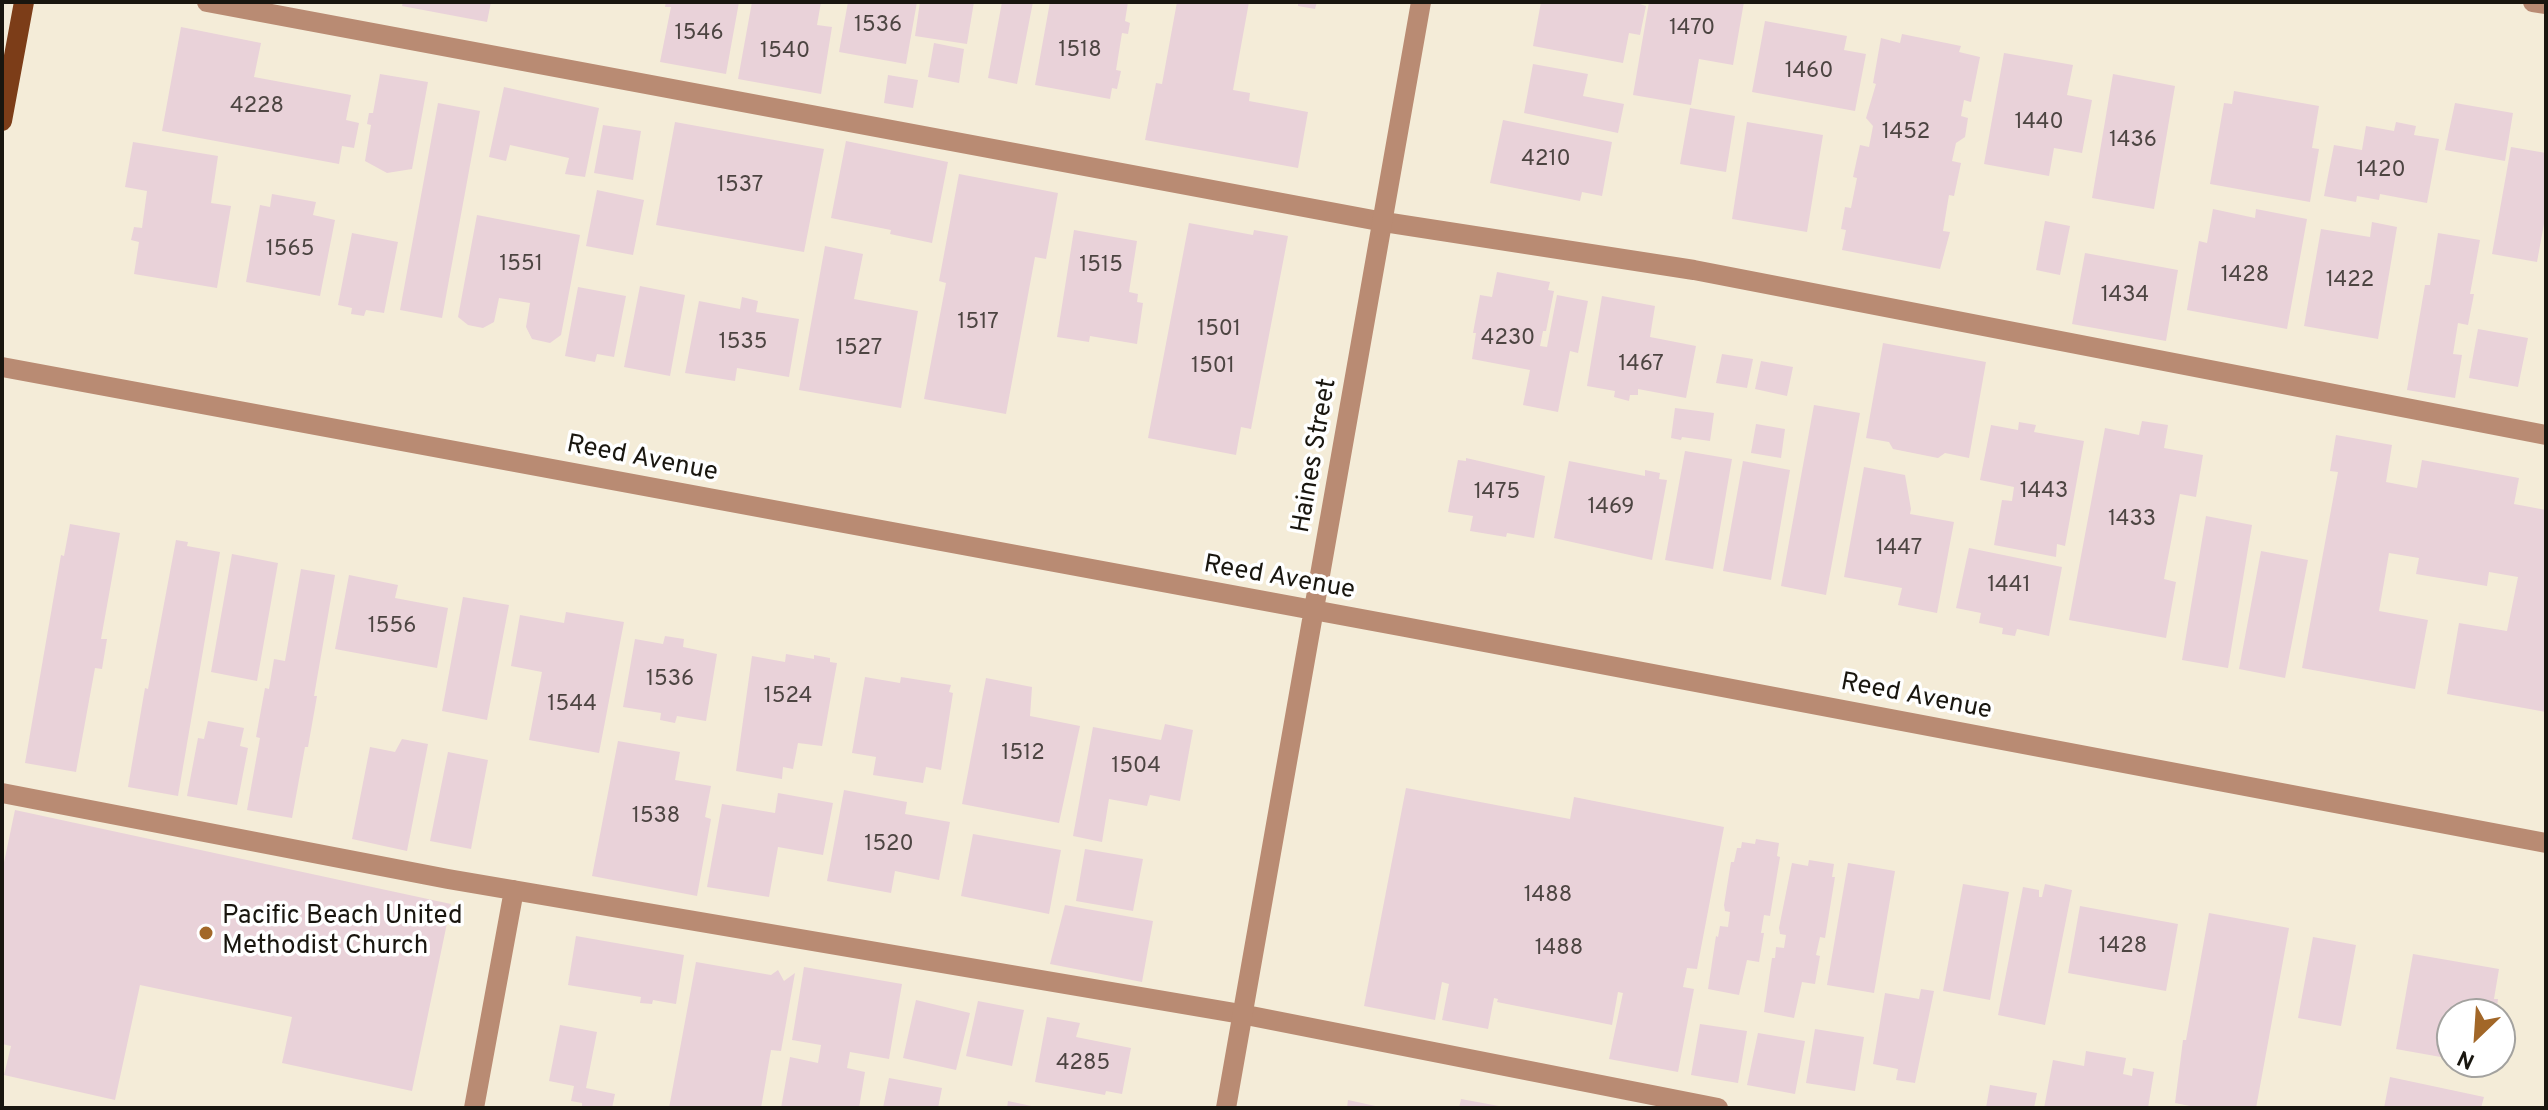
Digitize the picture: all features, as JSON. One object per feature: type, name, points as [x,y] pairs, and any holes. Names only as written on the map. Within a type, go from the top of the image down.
[{"type":"main road","points":[[2,121],[24,2]]},
{"type":"street","points":[[207,2],[1384,222],[1694,270],[2546,435]]},
{"type":"street","name":"Haines Street","points":[[1226,1108],[1421,2]]},
{"type":"street","points":[[2533,2],[2546,4]]},
{"type":"street","name":"Reed Avenue","points":[[2,367],[2546,843]]},
{"type":"street","points":[[2,793],[514,890],[1241,1014],[1718,1108]]},
{"type":"street","points":[[474,1108],[514,890]]},
{"type":"building","points":[[403,2],[491,2],[487,22],[402,6]]},
{"type":"building","points":[[666,2],[739,2],[726,74],[660,62],[671,7],[665,7]]},
{"type":"building","points":[[752,2],[821,2],[817,25],[832,27],[821,94],[738,79]]},
{"type":"building","points":[[848,2],[917,2],[906,64],[839,52]]},
{"type":"building","points":[[920,2],[974,2],[967,44],[915,36]]},
{"type":"building","points":[[1002,2],[1033,2],[1017,84],[988,78]]},
{"type":"building","points":[[1050,2],[1128,2],[1125,21],[1130,23],[1128,34],[1122,33],[1116,70],[1121,71],[1117,89],[1112,88],[1110,99],[1035,85]]},
{"type":"building","points":[[1177,2],[1249,2],[1233,90],[1250,93],[1249,101],[1308,112],[1298,168],[1145,140],[1156,83],[1162,84]]},
{"type":"building","points":[[1298,2],[1317,2],[1315,9],[1298,6]]},
{"type":"building","points":[[1541,2],[1634,2],[1646,6],[1640,35],[1629,33],[1623,63],[1533,46]]},
{"type":"building","points":[[1649,2],[1744,2],[1733,65],[1699,59],[1691,105],[1633,95]]},
{"type":"building","points":[[1765,21],[1847,36],[1844,50],[1866,54],[1855,111],[1752,92]]},
{"type":"building","points":[[181,27],[261,43],[254,77],[351,95],[346,120],[359,123],[354,148],[342,146],[339,164],[162,131]]},
{"type":"building","points":[[1902,34],[1961,46],[1959,52],[1980,57],[1971,102],[1964,100],[1961,116],[1968,118],[1965,137],[1956,143],[1952,161],[1961,163],[1954,196],[1949,195],[1943,231],[1950,232],[1940,269],[1842,250],[1846,230],[1841,229],[1845,207],[1851,208],[1857,178],[1853,177],[1860,145],[1869,147],[1873,126],[1866,118],[1876,84],[1873,83],[1881,38],[1900,43]]},
{"type":"building","points":[[934,43],[964,49],[959,83],[928,77]]},
{"type":"building","points":[[2004,53],[2073,65],[2067,95],[2092,100],[2082,153],[2054,148],[2049,176],[1984,164]]},
{"type":"building","points":[[1533,64],[1588,74],[1583,96],[1624,104],[1618,133],[1524,113]]},
{"type":"building","points":[[380,74],[428,82],[412,169],[387,173],[365,161],[371,125],[367,124],[369,113],[373,113]]},
{"type":"building","points":[[2113,74],[2175,86],[2154,209],[2092,198]]},
{"type":"building","points":[[888,75],[918,80],[913,108],[884,103]]},
{"type":"building","points":[[504,87],[599,108],[585,177],[565,174],[569,158],[510,145],[506,161],[489,157]]},
{"type":"building","points":[[2234,91],[2319,106],[2312,148],[2319,149],[2310,202],[2210,184],[2224,103],[2232,104]]},
{"type":"building","points":[[438,103],[480,111],[442,318],[400,310]]},
{"type":"building","points":[[2455,103],[2513,113],[2505,161],[2445,150]]},
{"type":"building","points":[[1690,108],[1735,116],[1726,172],[1680,164]]},
{"type":"building","points":[[1503,120],[1612,142],[1602,196],[1582,192],[1580,201],[1490,183]]},
{"type":"building","points":[[675,122],[824,149],[804,252],[656,225]]},
{"type":"building","points":[[1747,122],[1823,135],[1807,232],[1732,219]]},
{"type":"building","points":[[2396,122],[2416,126],[2414,135],[2439,139],[2427,203],[2380,194],[2379,200],[2357,196],[2356,202],[2324,196],[2334,145],[2362,150],[2366,126],[2394,131]]},
{"type":"building","points":[[603,125],[641,131],[633,180],[594,173]]},
{"type":"building","points":[[846,141],[948,162],[932,243],[890,234],[891,230],[831,218]]},
{"type":"building","points":[[133,142],[218,156],[211,203],[231,206],[217,288],[134,274],[139,242],[131,240],[134,227],[142,228],[147,191],[125,187]]},
{"type":"building","points":[[2511,147],[2546,153],[2546,213],[2537,262],[2492,254]]},
{"type":"building","points":[[959,174],[1058,193],[1046,259],[1035,257],[1006,414],[924,399],[946,283],[939,281]]},
{"type":"building","points":[[597,190],[644,200],[633,255],[586,246]]},
{"type":"building","points":[[272,194],[316,202],[313,215],[335,220],[320,296],[246,282],[260,205],[270,207]]},
{"type":"building","points":[[2213,209],[2255,218],[2256,209],[2307,219],[2287,329],[2187,310],[2199,241],[2207,243]]},
{"type":"building","points":[[477,215],[580,235],[561,335],[550,343],[532,339],[526,327],[530,303],[499,298],[494,322],[483,328],[468,325],[458,317]]},
{"type":"building","points":[[2045,221],[2070,226],[2060,275],[2036,270]]},
{"type":"building","points":[[2372,222],[2397,227],[2378,339],[2304,326],[2321,229],[2370,237]]},
{"type":"building","points":[[1189,223],[1253,235],[1254,230],[1288,236],[1251,429],[1241,427],[1236,455],[1148,438]]},
{"type":"building","points":[[1074,230],[1137,241],[1129,292],[1138,294],[1137,302],[1143,303],[1137,344],[1090,336],[1089,342],[1057,337]]},
{"type":"building","points":[[352,233],[398,242],[384,313],[366,310],[364,316],[351,314],[352,308],[338,305]]},
{"type":"building","points":[[2438,233],[2480,240],[2468,325],[2458,323],[2453,354],[2462,355],[2455,398],[2407,390],[2425,285],[2430,285]]},
{"type":"building","points":[[825,246],[863,254],[854,299],[918,311],[901,408],[799,390]]},
{"type":"building","points":[[2085,253],[2178,270],[2166,341],[2072,324]]},
{"type":"building","points":[[1497,272],[1550,282],[1548,290],[1554,291],[1540,346],[1547,347],[1557,295],[1588,301],[1578,353],[1570,351],[1558,412],[1523,405],[1530,370],[1472,359],[1480,295],[1492,297]]},
{"type":"building","points":[[640,286],[685,295],[670,376],[624,367]]},
{"type":"building","points":[[578,287],[626,296],[614,357],[597,354],[595,362],[565,356]]},
{"type":"building","points":[[1602,296],[1655,306],[1650,337],[1696,346],[1686,398],[1638,389],[1638,395],[1630,395],[1629,401],[1614,397],[1615,391],[1587,386]]},
{"type":"building","points":[[742,297],[758,301],[756,312],[799,319],[789,377],[737,368],[735,381],[685,373],[699,301],[740,309]]},
{"type":"building","points":[[2478,329],[2528,338],[2518,387],[2469,378]]},
{"type":"building","points":[[1883,343],[1986,362],[1969,458],[1945,453],[1938,458],[1893,449],[1889,442],[1866,438]]},
{"type":"building","points":[[1722,354],[1753,359],[1747,388],[1716,383]]},
{"type":"building","points":[[1761,361],[1793,367],[1787,396],[1755,389]]},
{"type":"building","points":[[1814,405],[1860,413],[1826,595],[1781,586]]},
{"type":"building","points":[[1675,408],[1714,413],[1710,441],[1671,438]]},
{"type":"building","points":[[2142,421],[2168,425],[2164,448],[2203,455],[2196,497],[2180,494],[2164,579],[2176,582],[2166,638],[2069,620],[2105,428],[2139,435]]},
{"type":"building","points":[[2019,422],[2036,425],[2034,432],[2084,441],[2065,546],[2057,544],[2056,557],[1994,545],[2002,500],[2012,501],[2014,487],[1980,480],[1991,425],[2018,430]]},
{"type":"building","points":[[1756,424],[1785,429],[1781,458],[1751,453]]},
{"type":"building","points":[[2336,435],[2392,445],[2386,482],[2417,488],[2422,460],[2519,478],[2514,504],[2546,510],[2546,712],[2447,694],[2459,623],[2507,631],[2518,577],[2489,572],[2487,586],[2416,574],[2419,558],[2389,553],[2379,611],[2428,620],[2415,689],[2302,668],[2338,472],[2330,471]]},
{"type":"building","points":[[1685,451],[1732,459],[1713,569],[1665,560]]},
{"type":"building","points":[[1466,458],[1545,476],[1534,538],[1470,531],[1473,516],[1448,512],[1458,460],[1466,461]]},
{"type":"building","points":[[1569,461],[1645,476],[1645,470],[1660,473],[1659,479],[1667,480],[1652,560],[1554,538]]},
{"type":"building","points":[[1743,461],[1790,470],[1771,580],[1723,571]]},
{"type":"building","points":[[1864,467],[1905,475],[1910,514],[1954,522],[1937,613],[1898,605],[1902,588],[1844,577]]},
{"type":"building","points":[[2206,516],[2252,525],[2228,668],[2182,660]]},
{"type":"building","points":[[70,524],[120,533],[101,639],[107,639],[102,669],[95,668],[76,772],[25,763],[61,555],[64,556]]},
{"type":"building","points":[[176,540],[188,542],[187,546],[220,552],[178,796],[128,787]]},
{"type":"building","points":[[1969,548],[2062,567],[2049,636],[2017,629],[2015,636],[2002,634],[2003,628],[1979,623],[1981,613],[1956,608]]},
{"type":"building","points":[[2261,551],[2308,560],[2285,678],[2239,669]]},
{"type":"building","points":[[232,554],[278,563],[257,681],[211,672]]},
{"type":"building","points":[[301,569],[335,575],[308,747],[305,747],[292,818],[247,810],[265,688],[269,689],[274,659],[285,661]]},
{"type":"building","points":[[349,575],[398,585],[395,598],[448,608],[437,668],[335,649]]},
{"type":"building","points":[[463,597],[509,605],[487,720],[442,711]]},
{"type":"building","points":[[566,612],[624,622],[599,753],[529,740],[542,672],[511,666],[520,615],[564,623]]},
{"type":"building","points":[[665,636],[684,639],[683,647],[717,654],[706,721],[677,716],[675,723],[660,720],[661,713],[623,707],[635,639],[663,644]]},
{"type":"building","points":[[786,654],[814,659],[814,655],[830,658],[830,662],[837,663],[822,746],[798,743],[793,769],[783,767],[782,779],[736,771],[752,656],[785,662]]},
{"type":"building","points":[[865,677],[900,683],[901,677],[951,685],[949,692],[953,693],[941,770],[926,767],[923,783],[873,775],[876,757],[852,753]]},
{"type":"building","points":[[986,678],[1032,687],[1030,716],[1080,726],[1059,823],[962,804]]},
{"type":"building","points":[[208,721],[244,728],[240,746],[248,748],[237,805],[187,796],[198,738],[204,739]]},
{"type":"building","points":[[1165,724],[1193,730],[1180,801],[1150,795],[1147,806],[1109,799],[1102,842],[1073,836],[1093,727],[1161,740]]},
{"type":"building","points":[[402,739],[428,744],[407,851],[352,839],[370,747],[395,752]]},
{"type":"building","points":[[618,741],[680,752],[675,780],[711,786],[705,817],[711,819],[697,896],[592,876]]},
{"type":"building","points":[[448,752],[488,760],[471,849],[430,841]]},
{"type":"building","points":[[1406,788],[1570,819],[1574,797],[1724,827],[1697,969],[1687,968],[1683,987],[1694,989],[1678,1072],[1609,1059],[1623,993],[1618,992],[1612,1025],[1497,1002],[1498,999],[1494,998],[1488,1029],[1442,1020],[1449,984],[1442,982],[1435,1020],[1364,1006]]},
{"type":"building","points":[[844,790],[907,802],[905,814],[950,822],[939,880],[895,871],[891,893],[827,881]]},
{"type":"building","points":[[778,793],[833,803],[823,855],[778,847],[769,897],[707,887],[722,804],[775,813]]},
{"type":"building","points":[[15,810],[451,904],[412,1091],[282,1063],[292,1017],[140,985],[115,1100],[4,1075],[11,1046],[2,1044],[2,872]]},
{"type":"building","points":[[973,834],[1061,850],[1049,914],[961,896]]},
{"type":"building","points":[[1756,839],[1779,843],[1777,856],[1780,857],[1770,916],[1764,915],[1759,962],[1747,960],[1739,995],[1708,989],[1716,936],[1720,926],[1728,927],[1730,912],[1725,911],[1724,905],[1731,862],[1734,862],[1737,848],[1741,848],[1742,842],[1755,844]]},
{"type":"building","points":[[1085,849],[1143,859],[1133,911],[1076,901]]},
{"type":"building","points":[[1809,860],[1834,864],[1832,877],[1835,877],[1825,938],[1820,937],[1816,955],[1820,956],[1815,984],[1802,982],[1794,1018],[1764,1012],[1772,958],[1775,958],[1776,947],[1784,948],[1786,935],[1780,934],[1779,928],[1792,863],[1808,866]]},
{"type":"building","points":[[1848,863],[1895,871],[1874,993],[1827,985]]},
{"type":"building","points":[[1963,884],[2009,892],[1990,1000],[1943,991]]},
{"type":"building","points":[[2045,884],[2072,890],[2045,1025],[1998,1015],[2023,887],[2039,890],[2039,897],[2042,897]]},
{"type":"building","points":[[1065,905],[1153,921],[1142,982],[1050,964]]},
{"type":"building","points":[[2080,906],[2178,924],[2166,991],[2068,973]]},
{"type":"building","points":[[2209,913],[2289,928],[2256,1108],[2200,1108],[2175,1103],[2183,1040],[2186,1040]]},
{"type":"building","points":[[576,936],[684,955],[676,1004],[653,1000],[652,1004],[640,1003],[641,997],[568,985]]},
{"type":"building","points":[[2313,937],[2356,945],[2341,1026],[2298,1018]]},
{"type":"building","points":[[2413,954],[2499,969],[2494,998],[2436,998],[2436,1056],[2396,1049]]},
{"type":"building","points":[[696,962],[771,975],[778,970],[784,981],[795,973],[781,1051],[771,1050],[761,1108],[669,1108]]},
{"type":"building","points":[[804,967],[902,984],[889,1059],[850,1052],[847,1068],[865,1072],[859,1108],[781,1108],[790,1057],[818,1063],[821,1045],[792,1040]]},
{"type":"building","points":[[1921,989],[1934,991],[1915,1083],[1896,1080],[1898,1069],[1873,1064],[1885,993],[1919,999]]},
{"type":"building","points":[[916,1000],[970,1013],[956,1070],[903,1058]]},
{"type":"building","points":[[978,1001],[1024,1010],[1012,1066],[966,1056]]},
{"type":"building","points":[[1047,1017],[1080,1023],[1076,1037],[1131,1048],[1122,1094],[1106,1091],[1105,1095],[1035,1082]]},
{"type":"building","points":[[1700,1024],[1747,1031],[1738,1083],[1691,1075]]},
{"type":"building","points":[[560,1025],[597,1032],[586,1088],[615,1094],[612,1108],[582,1108],[582,1103],[571,1101],[574,1086],[549,1081]]},
{"type":"building","points":[[1815,1029],[1864,1037],[1855,1091],[1806,1083]]},
{"type":"building","points":[[1758,1033],[1805,1041],[1795,1094],[1747,1085]]},
{"type":"building","points":[[2086,1051],[2126,1058],[2123,1074],[2132,1076],[2133,1068],[2154,1072],[2148,1108],[2044,1108],[2053,1060],[2084,1066]]},
{"type":"building","points":[[2390,1077],[2484,1097],[2481,1108],[2384,1108]]},
{"type":"building","points":[[889,1078],[942,1088],[938,1108],[883,1108]]},
{"type":"building","points":[[1990,1085],[2037,1093],[2034,1108],[1986,1108]]},
{"type":"building","points":[[1461,1099],[1499,1106],[1499,1108],[1459,1108]]},
{"type":"building","points":[[1348,1100],[1380,1107],[1380,1108],[1347,1108]]},
{"type":"building","points":[[1008,1101],[1036,1107],[1036,1108],[1007,1108]]},
{"type":"place","name":"Pacific Beach United Methodist Church","points":[[206,933]]}]
